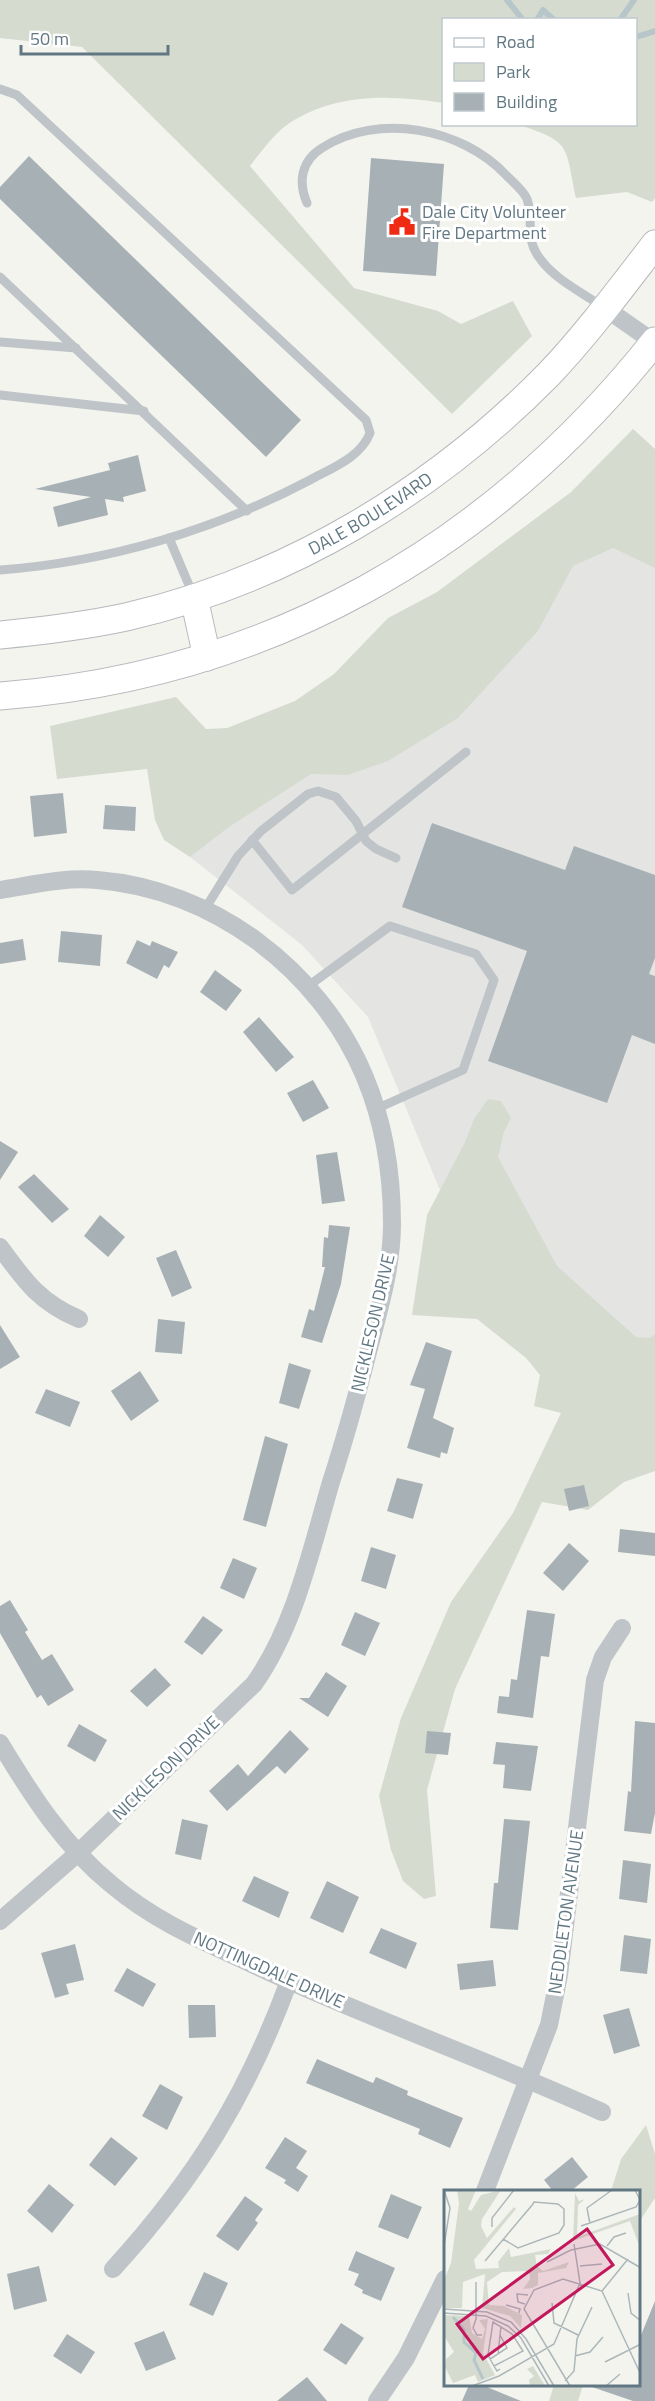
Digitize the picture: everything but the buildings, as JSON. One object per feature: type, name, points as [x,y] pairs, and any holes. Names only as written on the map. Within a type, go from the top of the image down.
[{"type":"main road","name":"DALE BOULEVARD","points":[[0,635],[62,629],[125,617],[194,598],[249,579],[308,552],[366,520],[410,491],[510,413],[550,372],[605,308],[655,244]]},
{"type":"main road","points":[[0,696],[115,681],[207,657],[292,625],[351,598],[406,567],[459,532],[549,459],[604,403],[655,342]]},
{"type":"main road","points":[[194,598],[207,657]]},
{"type":"street","points":[[605,308],[655,342]]},
{"type":"street","name":"NICKLESON DRIVE","points":[[0,890],[66,880],[96,880],[133,885],[160,892],[205,909],[244,931],[269,950],[307,987],[341,1032],[364,1074],[376,1108],[390,1176],[392,1226],[382,1300],[347,1433],[280,1641],[254,1684],[78,1853],[0,1921]]},
{"type":"street","points":[[0,1246],[32,1289],[47,1302],[79,1319]]},
{"type":"street","name":"NEDDLETON AVENUE","points":[[485,2190],[549,2025],[559,1975],[595,1680],[603,1657],[622,1628]]},
{"type":"street","name":"NOTTINGDALE DRIVE","points":[[0,1743],[36,1804],[78,1853],[111,1885],[155,1918],[289,1981],[530,2079],[602,2112]]},
{"type":"street","points":[[113,2269],[153,2225],[215,2140],[264,2046],[289,1981]]},
{"type":"street","points":[[377,2401],[406,2358],[444,2281]]},
{"type":"lane","points":[[0,89],[16,95],[369,425],[368,440],[352,456],[247,511],[193,532],[169,538],[55,563],[0,570]]},
{"type":"lane","points":[[307,203],[301,183],[303,170],[310,158],[322,147],[348,136],[374,129],[400,128],[426,131],[455,140],[477,150],[496,164],[527,198],[528,228],[532,245],[540,260],[552,272],[605,308]]},
{"type":"lane","points":[[0,277],[247,511]]},
{"type":"lane","points":[[0,342],[76,348]]},
{"type":"lane","points":[[0,395],[144,411]]},
{"type":"lane","points":[[169,538],[194,598]]},
{"type":"lane","points":[[252,840],[292,890],[466,752]]},
{"type":"lane","points":[[205,909],[222,879],[252,840],[308,794],[318,791],[336,797],[376,849],[396,858]]},
{"type":"lane","points":[[307,987],[390,926],[476,954],[494,980],[463,1070],[376,1108]]},
{"type":"shaded area","points":[[633,429],[655,449],[655,1395],[541,1363],[439,1188],[368,1017],[302,945],[190,857],[205,780],[430,652]]},
{"type":"green space","points":[[0,0],[655,0],[655,198],[652,202],[627,192],[576,198],[570,167],[563,148],[549,136],[522,126],[637,126],[637,18],[442,18],[442,103],[384,98],[346,101],[309,113],[291,122],[274,136],[250,166],[354,288],[438,311],[461,324],[513,301],[532,336],[452,414],[82,47],[0,38]]},
{"type":"green space","points":[[633,429],[655,449],[655,568],[613,548],[573,566],[538,631],[458,718],[388,761],[348,775],[311,774],[229,827],[190,857],[164,840],[155,820],[147,769],[57,779],[50,726],[176,697],[206,729],[227,728],[295,701],[334,674],[388,618],[437,592],[571,492]]},
{"type":"green space","points":[[488,1099],[501,1101],[511,1118],[504,1132],[498,1157],[557,1266],[636,1337],[650,1338],[655,1334],[655,1471],[624,1482],[588,1510],[542,1502],[455,1689],[427,1790],[436,1896],[424,1899],[403,1881],[391,1850],[379,1796],[401,1718],[451,1602],[513,1513],[561,1413],[534,1406],[540,1375],[526,1358],[477,1319],[412,1315],[427,1215],[465,1142],[474,1119]]},
{"type":"green space","points":[[646,2125],[655,2154],[655,2198],[640,2220],[640,2190],[611,2190],[621,2159]]},
{"type":"green space","points":[[554,2386],[583,2386],[578,2401],[549,2401]]},
{"type":"waterway","points":[[507,0],[521,18]]},
{"type":"waterway","points":[[621,18],[634,0]]},
{"type":"waterway","points":[[538,18],[543,10],[552,18]]},
{"type":"waterway","points":[[637,37],[655,31]]},
{"type":"place","name":"Dale City Volunteer Fire Department","points":[[402,222]]}]
